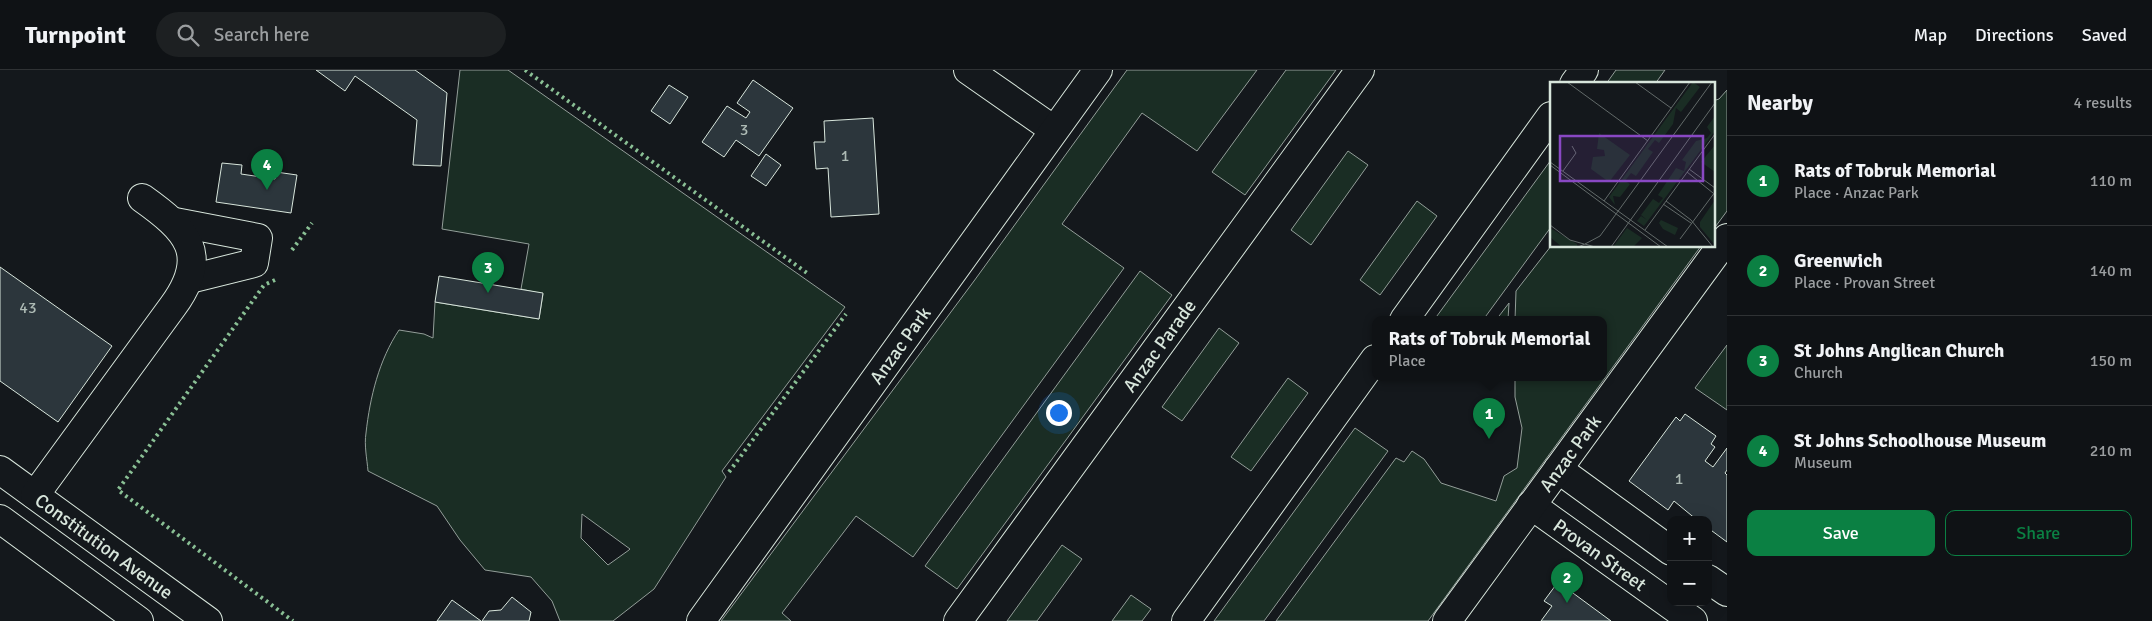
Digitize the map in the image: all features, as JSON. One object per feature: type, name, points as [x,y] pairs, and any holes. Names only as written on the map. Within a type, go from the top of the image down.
[{"type":"street","points":[[968,70],[1054,130]]},
{"type":"street","name":"Anzac Park","points":[[701,621],[1098,70]]},
{"type":"street","name":"Anzac Parade","points":[[958,621],[1360,70]]},
{"type":"street","points":[[1575,82],[1584,70]]},
{"type":"street","points":[[1407,316],[1550,117]]},
{"type":"street","points":[[35,495],[173,306],[190,279],[190,250],[183,233],[175,222],[142,198]]},
{"type":"street","points":[[175,222],[258,238],[254,263],[190,279]]},
{"type":"street","name":"Anzac Park","points":[[1447,621],[1727,238]]},
{"type":"street","points":[[1186,621],[1372,363]]},
{"type":"street","points":[[1558,469],[1667,549]]},
{"type":"street","name":"Constitution Avenue","points":[[0,470],[208,621]]},
{"type":"street","name":"Provan Street","points":[[1531,505],[1693,621]]},
{"type":"street","points":[[0,519],[138,621]]},
{"type":"street","points":[[1712,582],[1727,592]]},
{"type":"green space","points":[[460,70],[508,70],[845,307],[722,471],[726,477],[654,589],[613,621],[560,621],[552,601],[531,577],[485,570],[460,540],[437,506],[368,471],[365,438],[373,392],[386,354],[399,330],[424,334],[433,338],[435,302],[539,319],[543,294],[521,289],[529,244],[442,229]],"holes":[[[582,514],[630,549],[608,565],[581,538]]]},
{"type":"green space","points":[[1127,70],[1257,70],[1197,151],[1142,113],[1062,224],[1124,268],[913,557],[856,516],[782,613],[791,621],[721,621],[974,281]]},
{"type":"green space","points":[[1286,70],[1336,70],[1245,195],[1212,172]]},
{"type":"green space","points":[[1616,70],[1665,70],[1656,82],[1607,82]]},
{"type":"green space","points":[[1727,90],[1727,211],[1714,229],[1714,101],[1719,99]]},
{"type":"green space","points":[[1348,151],[1368,165],[1311,245],[1291,230]]},
{"type":"green space","points":[[1550,161],[1550,228],[1486,316],[1437,316]]},
{"type":"green space","points":[[1417,201],[1437,216],[1380,295],[1360,280]]},
{"type":"green space","points":[[1550,247],[1700,248],[1607,375],[1607,316],[1515,316],[1516,291]]},
{"type":"green space","points":[[1140,271],[1172,295],[957,589],[925,566]]},
{"type":"green space","points":[[1509,303],[1508,316],[1499,316]]},
{"type":"green space","points":[[1219,328],[1239,343],[1182,421],[1162,407]]},
{"type":"green space","points":[[1727,345],[1727,410],[1695,388]]},
{"type":"green space","points":[[1288,378],[1308,393],[1251,471],[1231,457]]},
{"type":"green space","points":[[1515,381],[1603,381],[1428,621],[1276,621],[1396,458],[1404,462],[1412,451],[1424,459],[1441,483],[1496,501],[1504,476],[1517,468],[1522,428],[1515,397]]},
{"type":"green space","points":[[1355,428],[1388,451],[1264,621],[1214,621]]},
{"type":"green space","points":[[1062,545],[1082,559],[1037,621],[1007,621]]},
{"type":"green space","points":[[1131,595],[1151,609],[1142,621],[1112,621]]},
{"type":"building","points":[[316,70],[415,70],[447,93],[441,166],[413,165],[417,120],[355,76],[345,91]]},
{"type":"building","points":[[753,80],[793,108],[759,156],[736,140],[724,157],[702,142],[727,106],[746,118],[750,112],[737,103]]},
{"type":"building","points":[[669,85],[688,97],[670,124],[651,111]]},
{"type":"building","points":[[873,118],[879,214],[831,217],[828,168],[816,169],[814,142],[825,142],[824,121]]},
{"type":"building","points":[[766,154],[781,165],[766,186],[751,176]]},
{"type":"building","points":[[222,163],[242,165],[241,174],[275,179],[276,172],[297,175],[291,213],[216,202]]},
{"type":"building","points":[[0,267],[112,346],[58,422],[0,381]]},
{"type":"building","points":[[439,276],[543,293],[539,319],[435,302]]},
{"type":"building","points":[[1685,414],[1716,436],[1711,444],[1715,447],[1705,461],[1713,467],[1727,448],[1727,470],[1725,473],[1727,475],[1727,542],[1712,531],[1712,516],[1692,516],[1674,501],[1668,510],[1629,481],[1676,417],[1680,421]]},
{"type":"building","points":[[1558,582],[1611,621],[1541,621],[1552,606],[1544,601]]},
{"type":"building","points":[[512,597],[531,612],[529,621],[482,621],[489,611],[501,610]]},
{"type":"building","points":[[452,600],[481,621],[437,621]]},
{"type":"hedge","points":[[525,70],[807,273]]},
{"type":"hedge","points":[[292,250],[312,223]]},
{"type":"hedge","points":[[275,280],[264,285],[118,490],[293,621]]},
{"type":"hedge","points":[[729,472],[846,314]]},
{"type":"place","name":"St Johns Schoolhouse Museum","points":[[267,190]]},
{"type":"place","name":"St Johns Anglican Church","points":[[488,293]]},
{"type":"place","name":"Rats of Tobruk Memorial","points":[[1489,439]]},
{"type":"place","name":"Greenwich","points":[[1567,603]]}]
